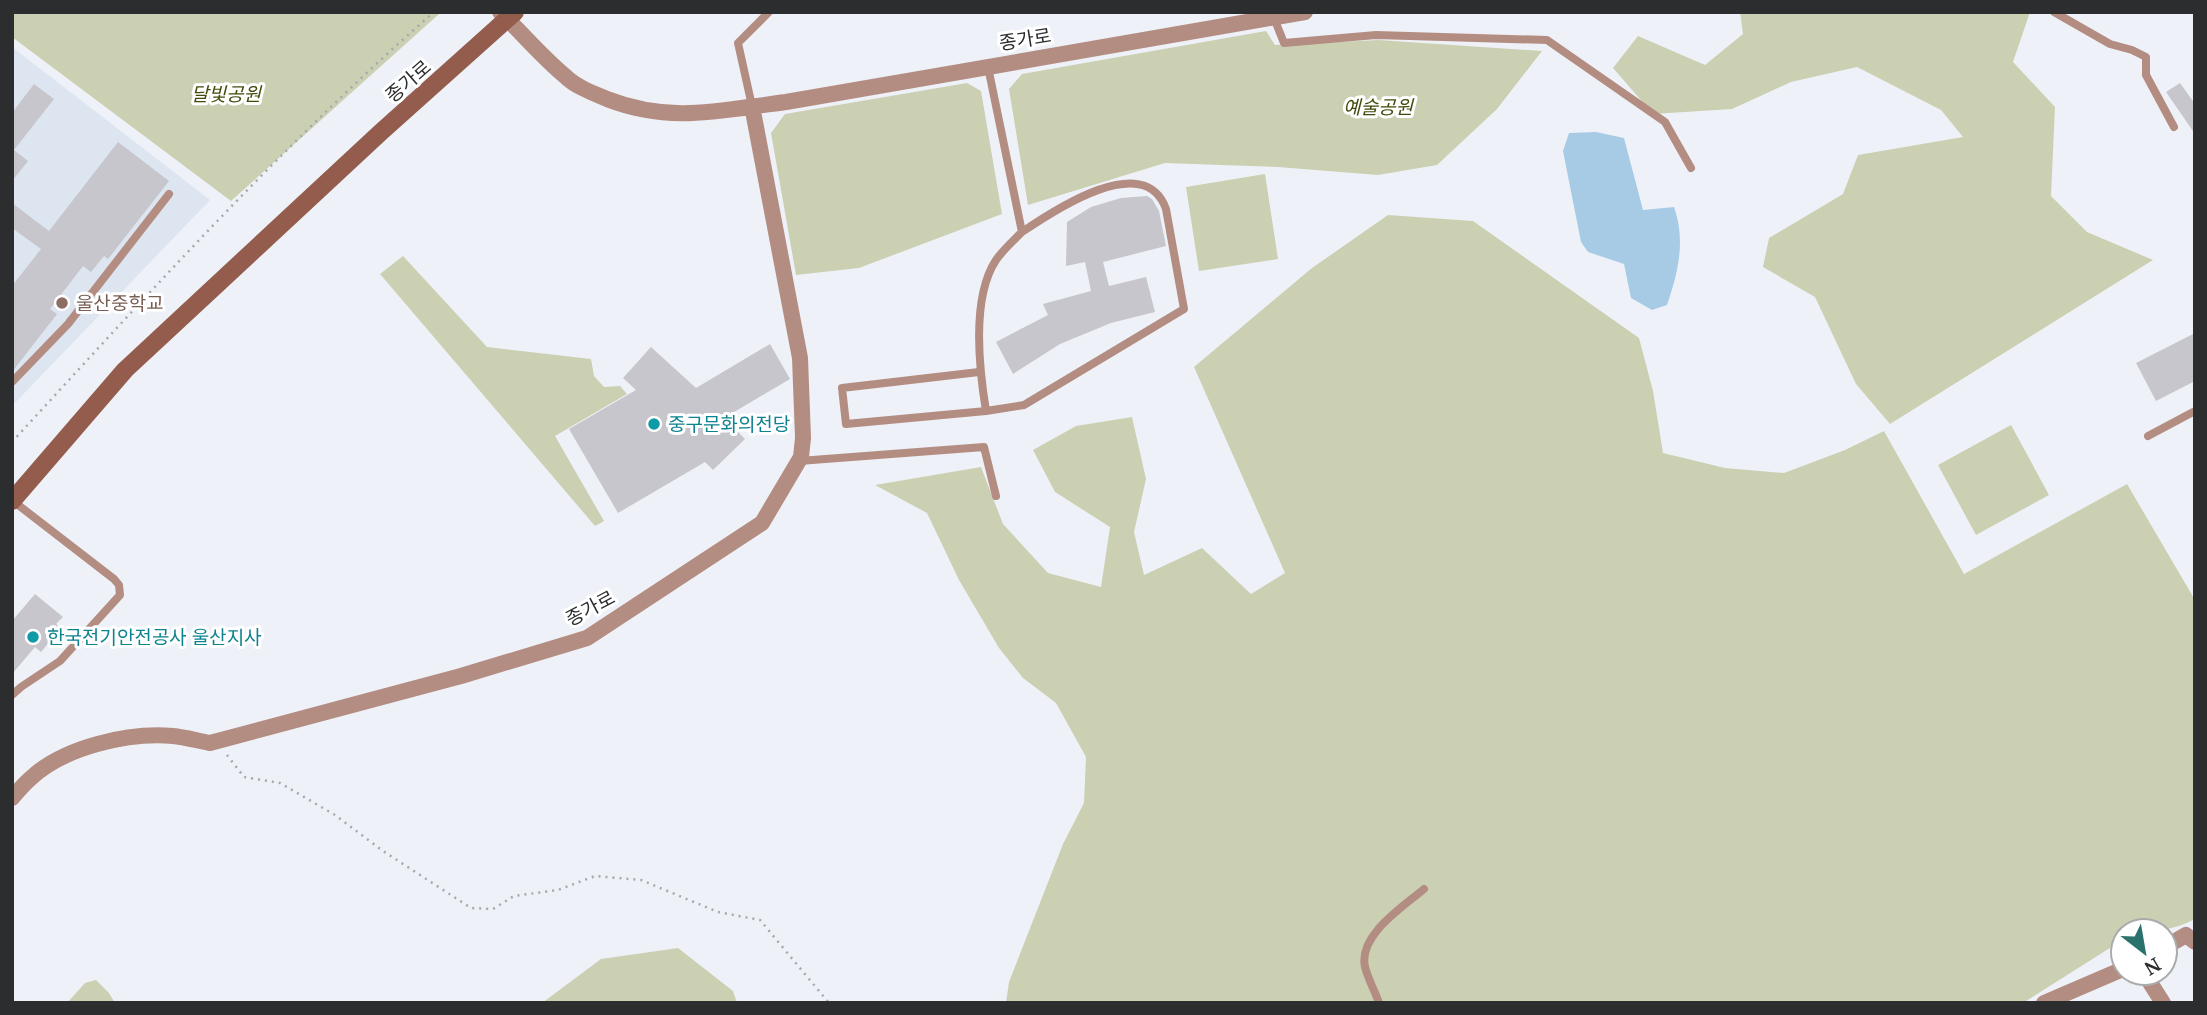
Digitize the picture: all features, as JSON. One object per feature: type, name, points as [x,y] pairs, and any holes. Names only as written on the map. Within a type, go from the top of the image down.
[{"type":"main road","name":"종가로","points":[[12,501],[125,370],[508,15]]},
{"type":"street","name":"종가로","points":[[508,15],[566,78],[618,103],[670,114],[752,106],[1305,12]]},
{"type":"street","name":"종가로","points":[[12,797],[32,776],[66,755],[97,744],[146,736],[174,736],[210,743],[461,676],[587,638],[762,523],[799,461],[803,438],[800,358],[752,106]]},
{"type":"street","points":[[2179,939],[2186,935],[2195,942]]},
{"type":"street","points":[[2044,1003],[2109,975]]},
{"type":"street","points":[[2153,987],[2163,1003]]},
{"type":"lane","points":[[752,106],[738,43],[769,12]]},
{"type":"lane","points":[[2054,12],[2110,44],[2146,57],[2146,75],[2174,127]]},
{"type":"lane","points":[[1274,18],[1284,43],[1376,35],[1547,40],[1665,122],[1690,168]]},
{"type":"lane","points":[[988,66],[1022,232]]},
{"type":"lane","points":[[979,372],[842,388],[846,424],[986,411],[1024,405],[1184,309],[1162,197],[1143,185],[1132,183],[1087,193],[1022,232],[995,262],[986,281],[978,339],[979,372],[986,411]]},
{"type":"lane","points":[[12,382],[68,324],[169,194]]},
{"type":"lane","points":[[2148,436],[2195,411]]},
{"type":"lane","points":[[799,461],[984,447],[996,496]]},
{"type":"lane","points":[[12,501],[114,579],[119,585],[120,595],[60,661],[12,695]]},
{"type":"lane","points":[[1379,1003],[1365,966],[1365,947],[1387,920],[1424,889]]},
{"type":"path","points":[[12,442],[202,236],[362,75],[433,12]]},
{"type":"path","points":[[217,741],[244,777],[280,783],[335,815],[471,908],[493,909],[514,896],[558,890],[595,876],[641,880],[718,912],[760,920],[829,1003]]},
{"type":"shaded area","name":"울산중학교","points":[[12,47],[210,200],[12,406]]},
{"type":"green space","name":"달빛공원","points":[[12,12],[439,14],[231,201],[12,37]]},
{"type":"green space","points":[[1740,12],[2030,12],[2013,62],[2055,107],[2051,196],[2087,232],[2153,260],[1890,424],[1856,384],[1815,297],[1763,267],[1769,238],[1843,194],[1858,155],[1963,137],[1941,110],[1857,67],[1791,82],[1732,109],[1653,114],[1613,68],[1638,36],[1705,65],[1743,34]]},
{"type":"green space","name":"예술공원","points":[[1266,31],[1275,45],[1379,40],[1542,51],[1497,109],[1437,165],[1378,175],[1278,167],[1165,163],[1028,205],[1009,89],[1022,74]]},
{"type":"green space","points":[[967,83],[981,91],[1002,214],[859,268],[796,275],[771,133],[785,114]]},
{"type":"green space","points":[[1265,174],[1278,259],[1199,271],[1186,187]]},
{"type":"green space","points":[[1388,215],[1473,221],[1639,338],[1653,391],[1663,453],[1725,468],[1784,473],[1845,450],[1884,431],[1964,574],[2127,484],[2195,600],[2195,919],[2179,925],[2179,917],[2109,917],[2109,949],[2023,1003],[1006,1003],[1009,982],[1063,844],[1084,803],[1086,757],[1056,703],[1023,678],[999,648],[959,580],[927,513],[875,485],[981,467],[1003,524],[1048,573],[1101,587],[1110,527],[1055,492],[1033,450],[1076,426],[1132,417],[1146,479],[1134,532],[1144,575],[1202,548],[1251,594],[1285,573],[1194,367],[1312,268]]},
{"type":"green space","points":[[403,256],[487,347],[591,359],[594,376],[604,387],[620,386],[627,394],[555,436],[604,521],[595,526],[380,274]]},
{"type":"green space","points":[[2011,425],[2049,495],[1976,535],[1938,465]]},
{"type":"green space","points":[[678,948],[733,991],[737,1003],[542,1003],[601,959]]},
{"type":"green space","points":[[96,980],[115,1003],[67,1003],[85,983]]},
{"type":"water","points":[[1596,132],[1624,138],[1643,210],[1674,207],[1680,244],[1667,305],[1652,310],[1631,298],[1624,264],[1588,252],[1581,242],[1563,151],[1569,133]]},
{"type":"building","points":[[2180,83],[2195,104],[2195,134],[2166,92]]},
{"type":"building","points":[[34,84],[54,99],[14,150],[28,161],[12,181],[12,113]]},
{"type":"building","points":[[118,142],[169,181],[108,259],[104,256],[91,272],[83,266],[50,309],[57,314],[12,372],[12,286],[41,249],[12,228],[12,203],[49,231]]},
{"type":"building","points":[[1147,196],[1159,211],[1166,246],[1103,262],[1109,286],[1146,277],[1155,312],[1111,323],[1060,344],[1013,374],[996,342],[1048,315],[1043,304],[1091,291],[1085,262],[1066,266],[1067,222],[1091,207],[1121,198]]},
{"type":"building","points":[[2195,333],[2195,381],[2156,401],[2136,363]]},
{"type":"building","name":"중구문화의전당","points":[[770,344],[790,379],[724,418],[745,439],[713,470],[705,462],[618,513],[569,429],[636,390],[623,378],[651,347],[696,388]]},
{"type":"building","name":"한국전기안전공사 울산지사","points":[[35,594],[63,617],[56,624],[61,628],[41,652],[35,647],[12,674],[12,621]]},
{"type":"place","name":"울산중학교","points":[[62,303]]},
{"type":"place","name":"중구문화의전당","points":[[654,424]]},
{"type":"place","name":"한국전기안전공사 울산지사","points":[[33,637]]}]
